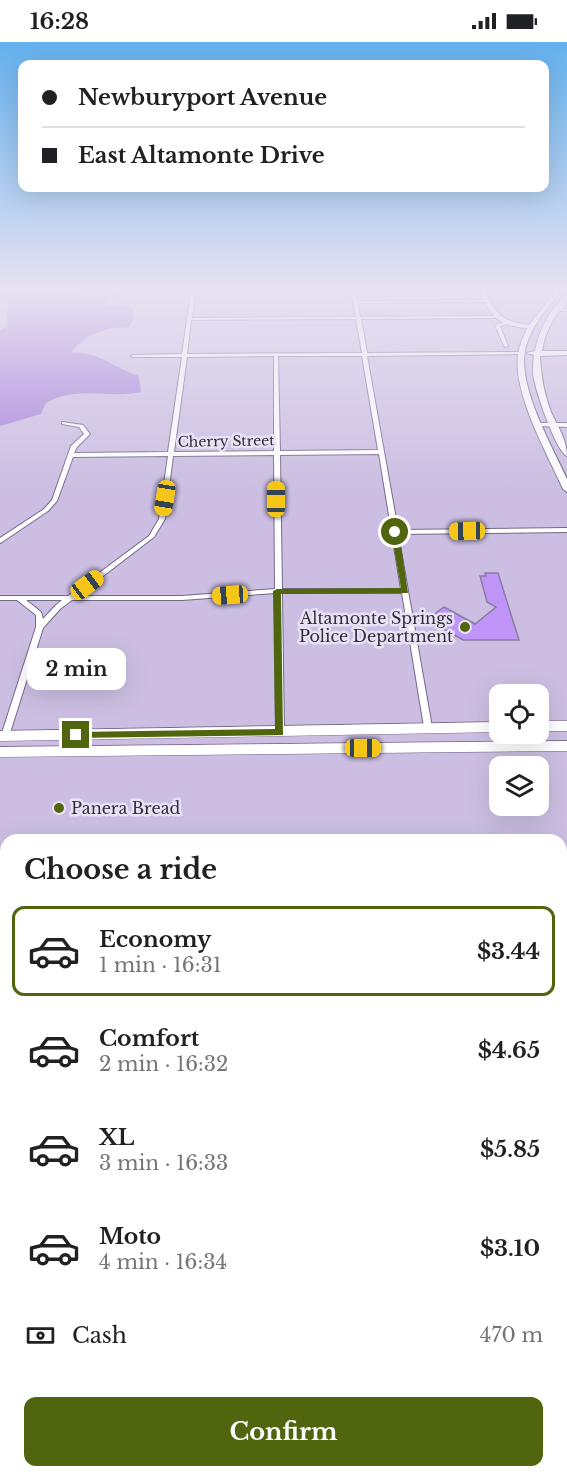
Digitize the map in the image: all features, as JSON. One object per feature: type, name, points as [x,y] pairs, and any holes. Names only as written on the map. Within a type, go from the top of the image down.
[{"type":"main road","points":[[522,359],[524,388],[567,489]]},
{"type":"main road","points":[[536,359],[535,374],[554,425],[566,449]]},
{"type":"main road","points":[[549,726],[567,726]]},
{"type":"main road","points":[[2,737],[489,727]]},
{"type":"main road","points":[[407,748],[420,741],[428,728]]},
{"type":"main road","points":[[200,750],[207,742],[229,733]]},
{"type":"main road","points":[[0,751],[30,736]]},
{"type":"main road","points":[[0,751],[567,746]]},
{"type":"street","points":[[40,627],[71,597],[151,537],[158,527],[172,454],[184,359]]},
{"type":"street","points":[[276,359],[280,732]]},
{"type":"street","points":[[364,359],[428,728]]},
{"type":"street","points":[[0,541],[46,510],[55,500],[77,442],[87,434],[87,429],[64,423]]},
{"type":"street","points":[[540,425],[567,425]]},
{"type":"street","name":"Cherry Street","points":[[71,455],[380,452]]},
{"type":"street","points":[[395,532],[567,530]]},
{"type":"street","points":[[0,598],[182,598],[277,591],[405,591]]},
{"type":"street","points":[[2,737],[40,627],[39,614],[19,598]]},
{"type":"shaded area","points":[[0,359],[100,359],[139,376],[141,392],[69,395],[46,403],[41,414],[0,426]]},
{"type":"building","points":[[485,573],[498,573],[519,640],[463,640],[427,620],[444,607],[475,624],[496,607],[487,602],[480,576],[486,576]]},
{"type":"place","name":"Altamonte Springs Police Department","points":[[465,627]]},
{"type":"place","name":"Panera Bread","points":[[59,808]]},
{"type":"route","points":[[76,735],[280,732],[277,591],[405,591],[395,532]]}]
